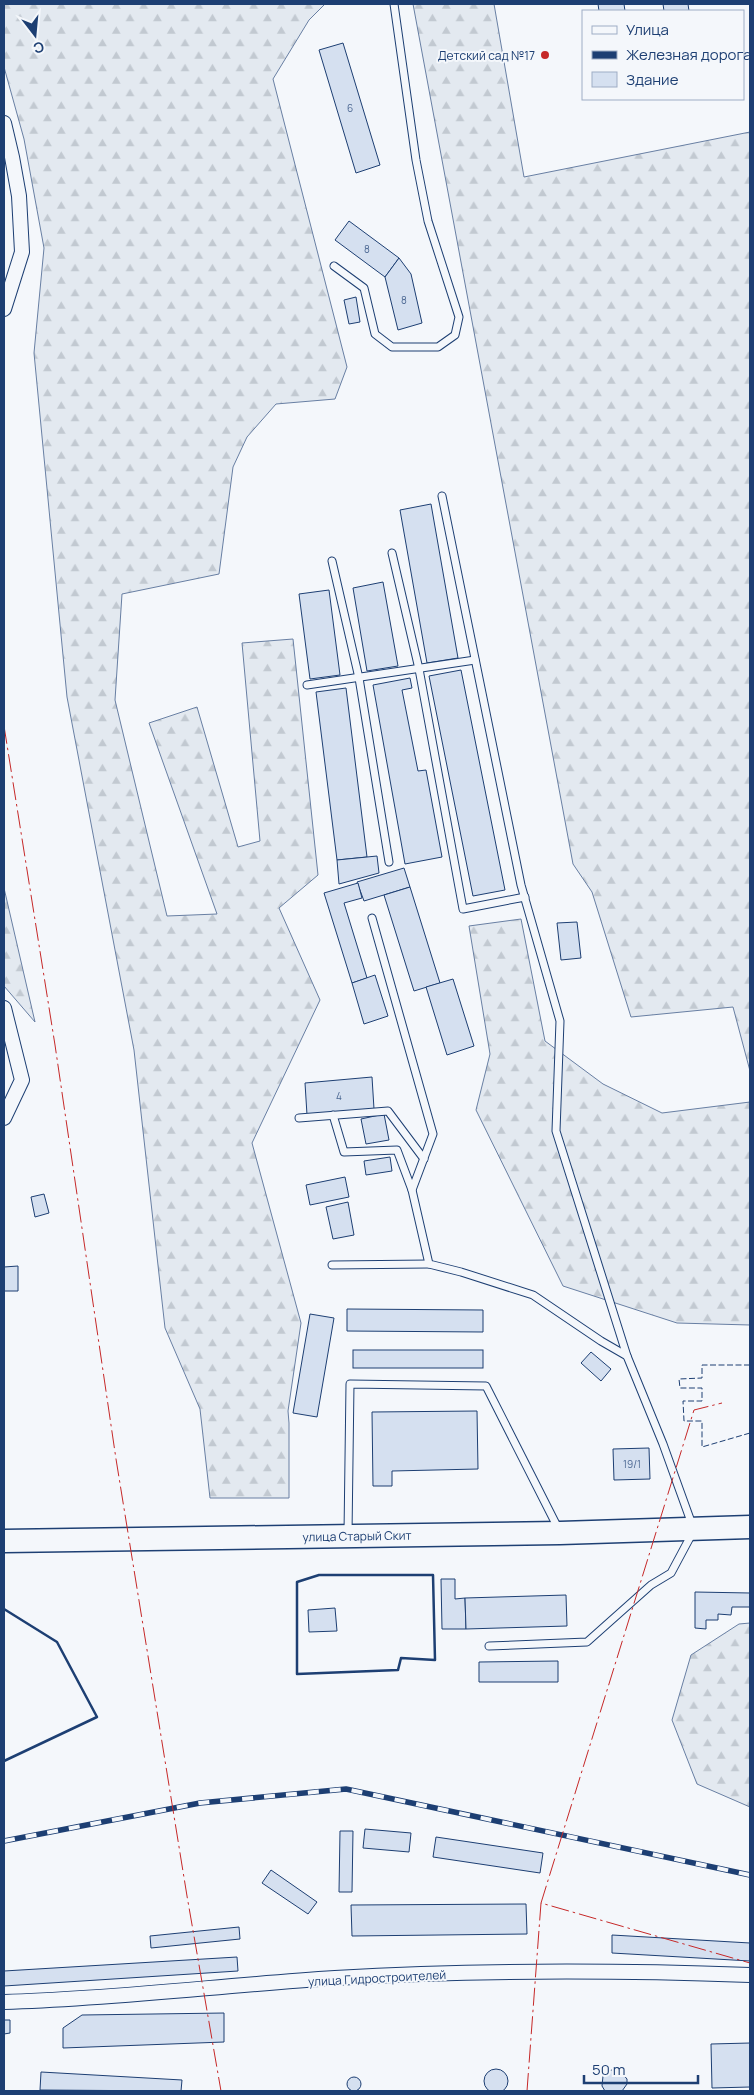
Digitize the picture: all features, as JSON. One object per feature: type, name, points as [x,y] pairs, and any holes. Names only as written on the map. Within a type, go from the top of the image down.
[{"type":"highway","points":[[702,1530],[750,1514]]},
{"type":"highway","name":"улица Старый Скит","points":[[4,1541],[560,1533],[750,1528]]},
{"type":"street","points":[[4,123],[19,196],[22,252],[4,309]]},
{"type":"street","points":[[4,1008],[22,1080],[4,1118]]},
{"type":"street","name":"улица Гидростроителей","points":[[4,2002],[71,2000],[356,1978],[592,1971],[750,1975]]},
{"type":"lane","points":[[334,266],[364,288],[375,334],[392,347],[438,347],[455,335],[459,317],[428,220],[416,160],[394,4]]},
{"type":"lane","points":[[442,496],[525,898],[560,1021],[556,1131],[627,1356],[663,1444],[702,1530],[671,1573],[650,1585],[587,1642],[489,1646]]},
{"type":"lane","points":[[392,553],[418,669],[464,909],[525,898]]},
{"type":"lane","points":[[332,561],[359,678],[389,862]]},
{"type":"lane","points":[[307,685],[475,660]]},
{"type":"lane","points":[[372,918],[433,1134],[412,1190]]},
{"type":"lane","points":[[299,1118],[388,1110],[424,1159]]},
{"type":"lane","points":[[333,1114],[344,1152],[396,1150],[412,1190],[429,1264]]},
{"type":"lane","points":[[332,1265],[429,1264],[461,1272],[532,1295],[627,1356]]},
{"type":"lane","points":[[348,1536],[350,1384],[486,1386],[560,1533]]},
{"type":"green space","points":[[4,4],[325,4],[309,20],[273,79],[347,367],[335,399],[276,404],[247,437],[233,467],[219,574],[122,594],[115,700],[167,916],[217,914],[149,723],[197,707],[238,847],[260,841],[242,643],[293,639],[318,875],[279,908],[320,1000],[252,1143],[301,1323],[288,1411],[289,1498],[210,1498],[200,1409],[165,1328],[134,1050],[67,697],[34,353],[44,248],[24,139],[4,67]]},
{"type":"green space","points":[[413,4],[494,4],[524,177],[750,132],[750,1071],[733,1007],[631,1017],[592,892],[573,864]]},
{"type":"green space","points":[[4,888],[35,1022],[4,986]]},
{"type":"green space","points":[[521,919],[545,1041],[603,1084],[662,1113],[750,1102],[750,1325],[677,1323],[563,1286],[476,1110],[490,1054],[469,926]]},
{"type":"green space","points":[[750,1623],[750,1807],[697,1784],[672,1720],[691,1655],[739,1624]]},
{"type":"building","points":[[598,4],[624,4],[625,10],[599,10]]},
{"type":"building","points":[[663,4],[688,4],[689,10],[664,10]]},
{"type":"building","points":[[343,43],[380,165],[356,173],[319,50]]},
{"type":"building","points":[[349,221],[399,258],[385,277],[335,240]]},
{"type":"building","points":[[399,258],[411,274],[422,323],[398,330],[385,277]]},
{"type":"building","points":[[356,297],[360,322],[349,324],[344,300]]},
{"type":"building","points":[[431,504],[458,658],[427,663],[400,510]]},
{"type":"building","points":[[383,582],[398,666],[367,671],[353,588]]},
{"type":"building","points":[[329,590],[340,675],[310,679],[299,594]]},
{"type":"building","points":[[461,670],[505,890],[473,896],[429,676]]},
{"type":"building","points":[[410,678],[412,688],[402,690],[418,771],[426,770],[442,857],[405,864],[373,685]]},
{"type":"building","points":[[346,688],[367,857],[337,860],[316,692]]},
{"type":"building","points":[[377,856],[379,873],[339,884],[337,860]]},
{"type":"building","points":[[404,868],[410,887],[364,901],[357,882]]},
{"type":"building","points":[[358,883],[362,898],[344,903],[367,978],[352,983],[324,893]]},
{"type":"building","points":[[410,887],[440,983],[414,991],[384,895]]},
{"type":"building","points":[[577,922],[581,958],[561,960],[557,923]]},
{"type":"building","points":[[375,975],[388,1016],[364,1024],[352,983]]},
{"type":"building","points":[[453,979],[474,1046],[447,1055],[426,987]]},
{"type":"building","points":[[372,1077],[374,1109],[307,1115],[305,1083]]},
{"type":"building","points":[[384,1114],[389,1140],[366,1144],[361,1119]]},
{"type":"building","points":[[390,1157],[392,1171],[366,1175],[364,1161]]},
{"type":"building","points":[[345,1177],[349,1197],[310,1205],[306,1185]]},
{"type":"building","points":[[44,1194],[49,1213],[35,1217],[31,1197]]},
{"type":"building","points":[[348,1202],[354,1235],[333,1239],[326,1207]]},
{"type":"building","points":[[18,1266],[18,1291],[4,1291],[4,1267]]},
{"type":"building","points":[[347,1309],[483,1310],[483,1332],[347,1331]]},
{"type":"building","points":[[310,1314],[334,1318],[317,1417],[293,1413]]},
{"type":"building","points":[[353,1350],[483,1350],[483,1368],[353,1368]]},
{"type":"building","points":[[591,1352],[611,1369],[601,1381],[581,1363]]},
{"type":"building","points":[[477,1411],[478,1469],[392,1471],[392,1486],[373,1486],[372,1412]]},
{"type":"building","points":[[649,1448],[650,1479],[614,1480],[613,1449]]},
{"type":"building","points":[[441,1579],[455,1579],[455,1599],[465,1598],[466,1629],[442,1629]]},
{"type":"building","points":[[695,1592],[750,1593],[750,1607],[732,1607],[731,1615],[718,1614],[718,1620],[706,1620],[706,1629],[695,1628]]},
{"type":"building","points":[[566,1595],[567,1626],[466,1629],[465,1598]]},
{"type":"building","points":[[335,1608],[337,1631],[309,1632],[308,1610]]},
{"type":"building","points":[[558,1661],[558,1682],[479,1682],[479,1662]]},
{"type":"building","points":[[365,1829],[411,1833],[409,1852],[363,1848]]},
{"type":"building","points":[[340,1831],[353,1831],[352,1892],[339,1892]]},
{"type":"building","points":[[436,1837],[543,1853],[540,1873],[433,1857]]},
{"type":"building","points":[[271,1870],[317,1902],[308,1914],[262,1883]]},
{"type":"building","points":[[526,1904],[527,1934],[352,1936],[351,1905]]},
{"type":"building","points":[[239,1927],[240,1939],[151,1948],[150,1936]]},
{"type":"building","points":[[612,1935],[750,1943],[750,1961],[612,1953]]},
{"type":"building","points":[[237,1957],[238,1971],[4,1986],[4,1971]]},
{"type":"building","points":[[224,2013],[224,2042],[63,2048],[63,2028],[82,2015]]},
{"type":"building","points":[[4,2020],[10,2020],[10,2033],[4,2034]]},
{"type":"building","points":[[750,2043],[750,2087],[712,2088],[711,2044]]},
{"type":"building","points":[[496,2069],[501,2070],[507,2076],[507,2086],[501,2092],[496,2093],[491,2092],[485,2086],[484,2081],[485,2076],[491,2070]]},
{"type":"building","points":[[611,2070],[620,2071],[627,2079],[627,2084],[622,2091],[605,2091],[602,2086],[603,2076]]},
{"type":"building","points":[[41,2072],[182,2080],[181,2091],[40,2090]]},
{"type":"building","points":[[354,2077],[359,2079],[361,2084],[359,2089],[354,2091],[349,2089],[347,2084],[349,2079]]},
{"type":"railway","points":[[4,1841],[200,1803],[346,1789],[750,1875]]},
{"type":"fence","points":[[750,1365],[702,1365],[702,1378],[679,1379],[680,1388],[702,1388],[702,1401],[683,1401],[684,1421],[702,1421],[702,1447],[750,1433]]},
{"type":"wall","points":[[319,1575],[433,1575],[435,1660],[401,1658],[398,1670],[297,1674],[297,1582],[319,1575]]},
{"type":"wall","points":[[4,1609],[57,1642],[97,1717],[4,1761]]},
{"type":"power","points":[[4,726],[55,1045],[116,1459],[187,1896],[221,2091]]},
{"type":"power","points":[[541,1903],[694,1410],[722,1403]]},
{"type":"power","points":[[527,2091],[541,1903],[750,1963]]},
{"type":"place","name":"Детский сад №17","points":[[545,55]]}]
